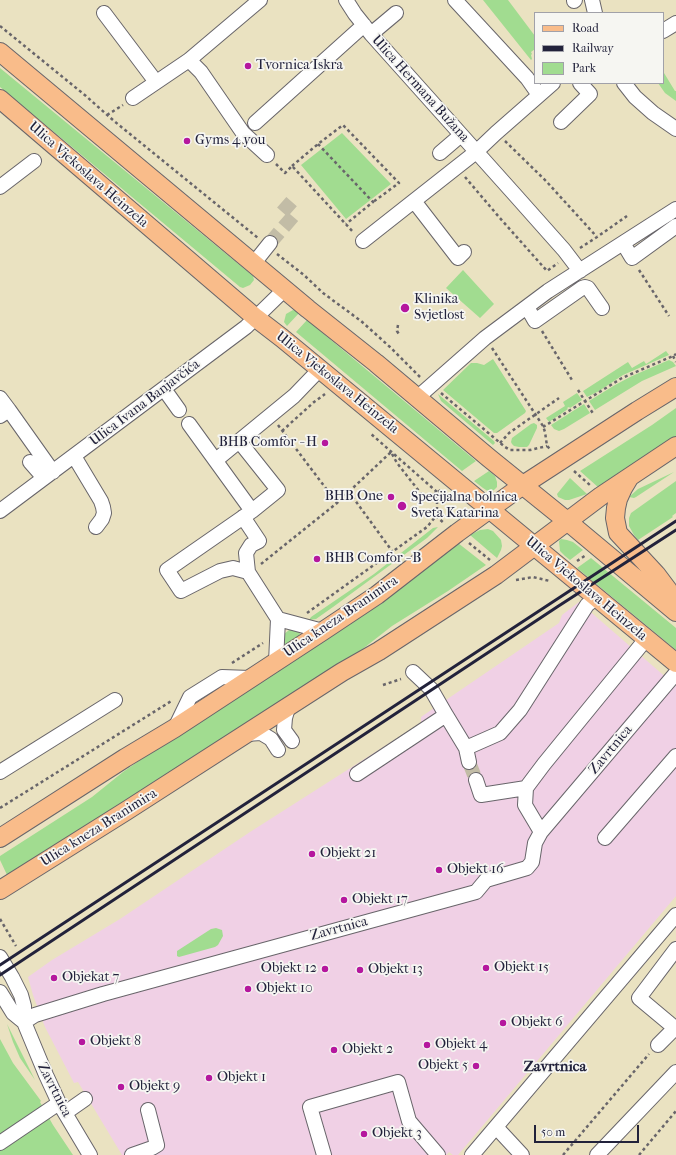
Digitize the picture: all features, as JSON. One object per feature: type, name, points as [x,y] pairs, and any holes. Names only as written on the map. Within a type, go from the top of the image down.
[{"type":"main road","points":[[0,52],[676,612]]},
{"type":"main road","name":"Ulica Vjekoslava Heinzela","points":[[2,105],[256,318],[320,369],[676,663]]},
{"type":"main road","name":"Ulica kneza Branimira","points":[[0,838],[125,758],[175,728],[377,595],[523,485],[676,387]]},
{"type":"main road","name":"Ulica kneza Branimira","points":[[0,890],[288,708],[342,672],[379,651],[496,575],[601,496],[676,446]]},
{"type":"main road","points":[[630,476],[622,488],[618,499],[615,518],[618,533],[656,574],[668,590],[676,605]]},
{"type":"street","points":[[133,98],[189,60],[260,0]]},
{"type":"street","name":"Ulica Hermana Bužana","points":[[346,0],[367,30],[564,250],[580,271]]},
{"type":"street","points":[[455,0],[527,78],[539,95]]},
{"type":"street","points":[[592,0],[595,12]]},
{"type":"street","points":[[367,30],[396,12]]},
{"type":"street","points":[[104,13],[156,82]]},
{"type":"street","points":[[664,30],[676,23]]},
{"type":"street","name":"Ulica Hermana Bužana","points":[[255,123],[367,30]]},
{"type":"street","points":[[189,60],[201,72],[243,133],[267,155]]},
{"type":"street","name":"Ulica Hermana Bužana","points":[[363,241],[476,152],[552,84]]},
{"type":"street","points":[[561,122],[590,94],[581,84]]},
{"type":"street","points":[[625,84],[635,96],[653,112],[676,129]]},
{"type":"street","points":[[440,153],[461,135]]},
{"type":"street","points":[[0,186],[34,161]]},
{"type":"street","points":[[414,201],[458,258],[464,252]]},
{"type":"street","points":[[418,397],[485,338],[548,291],[676,209]]},
{"type":"street","points":[[622,243],[632,258],[676,226]]},
{"type":"street","points":[[254,263],[269,246]]},
{"type":"street","points":[[527,307],[535,321],[585,287],[588,288],[602,308]]},
{"type":"street","name":"Ulica Ivana Banjavčića","points":[[0,512],[246,327],[285,289]]},
{"type":"street","points":[[216,460],[302,389],[320,369]]},
{"type":"street","points":[[164,389],[179,410]]},
{"type":"street","points":[[0,398],[4,413],[49,475]]},
{"type":"street","points":[[189,424],[216,460],[247,514],[258,541],[251,545],[246,553],[220,571],[181,591],[167,570],[247,514],[278,490],[239,441]]},
{"type":"street","points":[[74,456],[103,506],[104,513],[102,520],[96,527]]},
{"type":"street","points":[[30,462],[49,475]]},
{"type":"street","points":[[246,553],[248,572],[278,619],[276,662]]},
{"type":"street","points":[[220,571],[233,568],[248,572]]},
{"type":"street","points":[[408,675],[430,689],[468,755],[500,733],[520,710],[587,605],[597,597]]},
{"type":"street","points":[[278,619],[323,631]]},
{"type":"street","points":[[541,832],[525,805],[526,788],[646,639]]},
{"type":"street","name":"Zavrtnica","points":[[24,1022],[35,1015],[102,994],[476,892],[486,880],[527,868],[532,862],[535,843],[541,832],[676,673]]},
{"type":"street","points":[[0,772],[115,700]]},
{"type":"street","points":[[288,708],[284,718],[284,730],[292,741]]},
{"type":"street","points":[[357,774],[446,715]]},
{"type":"street","points":[[246,734],[261,734],[270,739],[278,750]]},
{"type":"street","points":[[605,838],[676,756]]},
{"type":"street","points":[[476,780],[481,795],[526,788]]},
{"type":"street","points":[[472,1155],[674,923]]},
{"type":"street","points":[[658,1045],[675,1028],[639,998],[676,949]]},
{"type":"street","name":"Zavrtnica","points":[[0,957],[21,995],[24,1006],[24,1022],[35,1052],[62,1108],[90,1155]]},
{"type":"street","name":"Zavrtnica","points":[[0,992],[13,1013],[24,1022]]},
{"type":"street","points":[[597,1155],[676,1072]]},
{"type":"street","points":[[324,1155],[310,1107],[398,1082],[409,1121],[437,1155]]},
{"type":"street","points":[[0,1143],[62,1108],[85,1099]]},
{"type":"street","points":[[132,1155],[157,1145],[148,1110]]},
{"type":"street","points":[[496,1127],[522,1155]]},
{"type":"path","points":[[0,26],[86,96],[107,116],[269,246],[323,293],[361,321],[421,378]]},
{"type":"path","points":[[107,116],[133,98]]},
{"type":"path","points":[[267,155],[285,173],[318,144],[343,125],[399,184],[372,202],[346,224]]},
{"type":"path","points":[[500,137],[546,181],[597,237]]},
{"type":"path","points":[[318,144],[372,202]]},
{"type":"path","points":[[292,166],[363,241]]},
{"type":"path","points":[[461,172],[547,271],[563,259]]},
{"type":"path","points":[[574,251],[627,216]]},
{"type":"path","points":[[632,258],[669,316]]},
{"type":"path","points":[[319,298],[323,293]]},
{"type":"path","points":[[535,321],[572,380]]},
{"type":"path","points":[[398,325],[397,331],[400,336]]},
{"type":"path","points":[[485,338],[544,427],[547,446],[549,449]]},
{"type":"path","points":[[544,427],[622,378],[675,355],[676,362]]},
{"type":"path","points":[[578,390],[594,415]]},
{"type":"path","points":[[439,391],[510,450],[530,450],[547,446]]},
{"type":"path","points":[[282,431],[325,393]]},
{"type":"path","points":[[500,442],[559,398]]},
{"type":"path","points":[[270,415],[337,503]]},
{"type":"path","points":[[263,561],[337,503],[391,452]]},
{"type":"path","points":[[391,452],[397,463],[426,500],[441,490]]},
{"type":"path","points":[[391,452],[437,492],[436,516],[442,521]]},
{"type":"path","points":[[576,473],[596,490]]},
{"type":"path","points":[[349,492],[392,551]]},
{"type":"path","points":[[468,543],[492,562]]},
{"type":"path","points":[[573,564],[588,553]]},
{"type":"path","points":[[513,578],[516,580],[533,577],[550,580]]},
{"type":"path","points":[[383,685],[408,675]]},
{"type":"path","points":[[0,919],[16,946]]},
{"type":"path","points":[[563,1155],[658,1045]]},
{"type":"path","points":[[639,1155],[676,1111]]},
{"type":"shaded area","points":[[579,602],[676,686],[676,896],[458,1155],[453,1155],[449,1152],[446,1155],[122,1155],[78,1082],[74,1083],[45,1027],[28,977],[52,960],[120,919],[250,832],[421,723],[421,717],[559,623],[562,615]]},
{"type":"green space","points":[[483,0],[508,0],[534,35],[534,50],[531,52],[531,60]]},
{"type":"green space","points":[[0,68],[253,276],[254,280],[250,285],[243,288],[240,287],[0,87]]},
{"type":"green space","points":[[664,73],[676,91],[676,101],[665,93],[659,84],[664,84]]},
{"type":"green space","points":[[342,133],[391,184],[346,219],[301,165]]},
{"type":"green space","points":[[463,270],[494,304],[480,318],[446,288]]},
{"type":"green space","points":[[293,310],[300,312],[287,326],[284,322],[286,314]]},
{"type":"green space","points":[[307,320],[476,461],[462,471],[296,332]]},
{"type":"green space","points":[[666,351],[669,355],[623,375],[587,397],[583,391],[628,362],[632,368],[644,361],[646,364]]},
{"type":"green space","points":[[493,359],[526,411],[497,433],[494,433],[443,390],[471,363],[484,365]]},
{"type":"green space","points":[[669,360],[676,366],[642,381],[595,410],[589,401],[632,376]]},
{"type":"green space","points":[[577,393],[582,400],[570,408],[567,408],[568,409],[549,422],[546,418],[565,406],[563,402]]},
{"type":"green space","points":[[438,394],[495,443],[493,445],[441,401]]},
{"type":"green space","points":[[584,404],[590,413],[559,431],[554,429],[551,425]]},
{"type":"green space","points":[[676,408],[676,436],[599,488],[580,471],[652,425]]},
{"type":"green space","points":[[534,423],[537,425],[537,428],[529,445],[527,447],[514,446],[511,442],[512,438]]},
{"type":"green space","points":[[489,471],[495,476],[497,487],[489,492],[474,481]]},
{"type":"green space","points":[[674,472],[636,497],[629,497],[638,489]]},
{"type":"green space","points":[[570,478],[587,494],[569,500],[558,497],[557,494]]},
{"type":"green space","points":[[676,481],[676,513],[672,516],[673,517],[638,540],[629,526],[629,518],[631,513]]},
{"type":"green space","points":[[438,527],[427,538],[333,607],[316,619],[309,620],[311,617],[374,574],[433,528]]},
{"type":"green space","points":[[488,529],[493,531],[501,540],[502,546],[497,558],[470,535],[480,530]]},
{"type":"green space","points":[[561,539],[573,542],[583,550],[570,560],[560,551],[559,541]]},
{"type":"green space","points":[[458,543],[486,565],[392,626],[360,651],[8,877],[0,860],[0,856],[92,797],[123,772],[156,749]]},
{"type":"green space","points":[[591,558],[676,628],[676,650],[577,568]]},
{"type":"green space","points":[[289,630],[298,630],[300,633],[299,636],[286,644],[282,643],[283,635]]},
{"type":"green space","points":[[216,928],[222,930],[223,936],[218,945],[179,957],[177,956],[177,951],[211,929]]},
{"type":"green space","points":[[7,1024],[35,1080],[20,1058]]},
{"type":"green space","points":[[0,1039],[13,1063],[41,1101],[40,1102],[53,1125],[73,1155],[0,1155]]},
{"type":"tunnel","points":[[270,243],[295,214],[278,199]]},
{"type":"tunnel","points":[[469,762],[476,780]]},
{"type":"railway","points":[[0,965],[676,521]]},
{"type":"railway","points":[[0,975],[676,530]]},
{"type":"place","name":"Tvornica Iskra","points":[[248,66]]},
{"type":"place","name":"Gyms 4 you","points":[[187,141]]},
{"type":"place","name":"Klinika Svjetlost","points":[[405,308]]},
{"type":"place","name":"BHB Comfor - H","points":[[325,443]]},
{"type":"place","name":"BHB One","points":[[391,497]]},
{"type":"place","name":"Specijalna bolnica Sveta Katarina","points":[[402,506]]},
{"type":"place","name":"BHB Comfor - B","points":[[317,559]]},
{"type":"place","name":"Objekt 21","points":[[312,854]]},
{"type":"place","name":"Objekt 16","points":[[439,870]]},
{"type":"place","name":"Objekt 17","points":[[344,900]]},
{"type":"place","name":"Objekt 15","points":[[486,968]]},
{"type":"place","name":"Objekt 12","points":[[325,969]]},
{"type":"place","name":"Objekt 13","points":[[360,970]]},
{"type":"place","name":"Objekat 7","points":[[54,978]]},
{"type":"place","name":"Objekt 10","points":[[248,989]]},
{"type":"place","name":"Objekt 6","points":[[503,1023]]},
{"type":"place","name":"Objekt 8","points":[[82,1042]]},
{"type":"place","name":"Objekt 4","points":[[427,1045]]},
{"type":"place","name":"Objekt 2","points":[[334,1050]]},
{"type":"place","name":"Objekt 5","points":[[476,1066]]},
{"type":"place","name":"Objekt 1","points":[[209,1078]]},
{"type":"place","name":"Objekt 9","points":[[121,1087]]},
{"type":"place","name":"Objekt 3","points":[[364,1134]]},
{"type":"district","name":"Zavrtnica","points":[[555,1067]]}]
